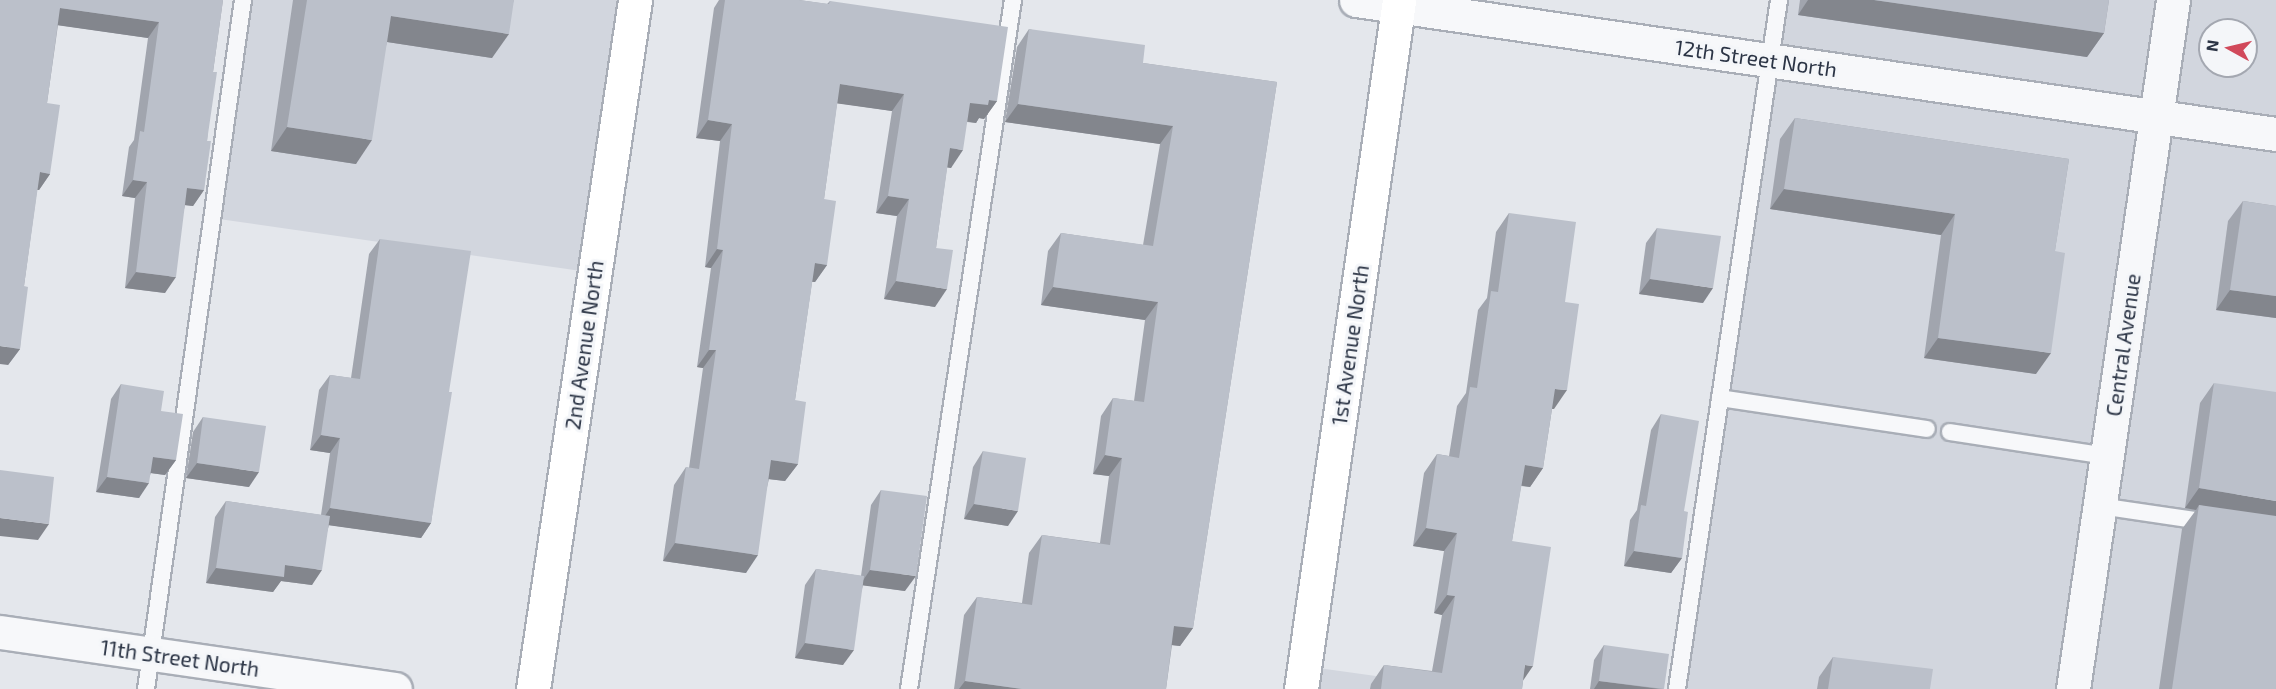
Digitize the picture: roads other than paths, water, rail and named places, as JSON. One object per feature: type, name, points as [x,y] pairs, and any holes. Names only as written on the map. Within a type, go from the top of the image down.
[{"type":"main road","name":"2nd Avenue North","points":[[533,689],[635,0]]},
{"type":"main road","name":"1st Avenue North","points":[[1301,689],[1399,3]]},
{"type":"street","name":"12th Street North","points":[[1356,0],[1399,3],[2276,134]]},
{"type":"street","name":"Central Avenue","points":[[2073,689],[2173,0]]},
{"type":"street","name":"11th Street North","points":[[0,632],[395,689]]},
{"type":"lane","points":[[146,689],[243,0]]},
{"type":"lane","points":[[909,689],[1013,0]]},
{"type":"lane","points":[[1677,689],[1779,0]]},
{"type":"lane","points":[[1720,398],[1927,429]]},
{"type":"lane","points":[[1950,432],[2107,456]]},
{"type":"lane","points":[[2100,506],[2229,525]]}]
